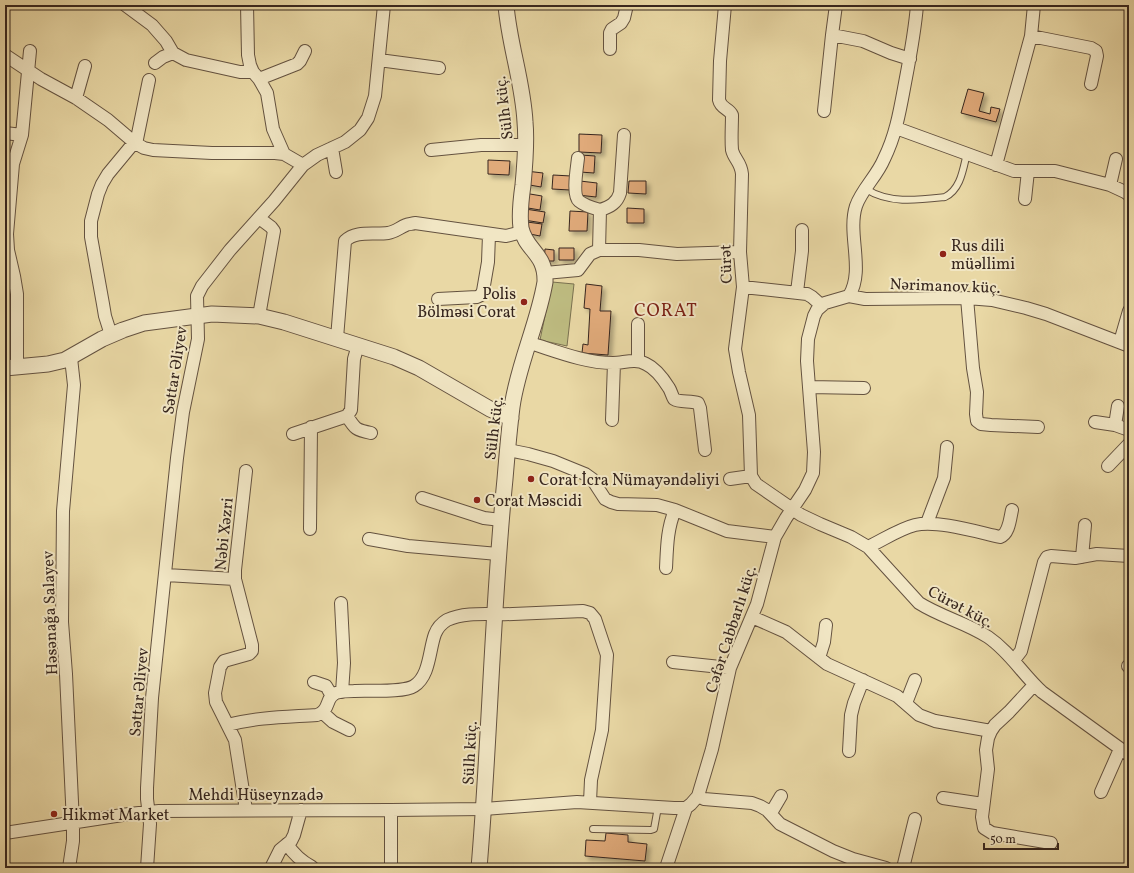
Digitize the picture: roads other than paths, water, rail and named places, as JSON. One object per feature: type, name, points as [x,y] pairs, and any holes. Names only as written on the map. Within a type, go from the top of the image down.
[{"type":"street","points":[[125,5],[152,25],[166,41],[173,53],[186,60],[256,76],[297,64],[305,51]]},
{"type":"street","points":[[247,5],[248,55],[250,65],[267,93],[273,128],[284,154]]},
{"type":"street","name":"Səttar Əliyev","points":[[147,868],[150,824],[147,788],[152,698],[177,458],[183,412],[198,339],[197,296],[202,286],[230,250],[303,165],[317,155],[352,138],[360,130],[368,118],[374,96],[384,5]]},
{"type":"street","name":"Sülh küç.","points":[[479,868],[484,809],[498,554],[511,418],[517,384],[544,290],[545,273],[542,261],[522,232],[521,206],[526,145],[523,100],[508,29],[506,5]]},
{"type":"street","points":[[610,49],[610,33],[612,29],[624,18],[627,5]]},
{"type":"street","name":"Cürət","points":[[725,5],[720,61],[719,100],[720,105],[730,110],[732,115],[732,150],[741,168],[742,195],[740,252],[743,287],[735,349],[748,415],[751,476]]},
{"type":"street","points":[[824,111],[836,5]]},
{"type":"street","points":[[743,287],[797,292],[812,296],[821,305],[849,296],[853,285],[855,270],[854,216],[860,198],[882,164],[896,128],[910,59],[917,5]]},
{"type":"street","points":[[996,165],[1031,36],[1034,5]]},
{"type":"street","points":[[832,35],[863,41],[910,59]]},
{"type":"street","points":[[1031,36],[1090,48],[1096,51],[1097,56],[1091,84]]},
{"type":"street","points":[[30,51],[22,135],[15,155],[8,189],[7,240],[17,294],[11,368],[58,362],[71,358],[111,335],[144,323],[197,315],[224,314],[259,316],[337,338],[408,363],[490,409],[511,418]]},
{"type":"street","points":[[155,63],[163,57],[173,53]]},
{"type":"street","points":[[5,55],[41,79],[76,98],[108,120],[135,143],[144,148],[153,150],[284,154],[303,165]]},
{"type":"street","points":[[379,60],[439,68]]},
{"type":"street","points":[[76,98],[85,66]]},
{"type":"street","points":[[111,335],[101,297],[91,237],[91,221],[102,184],[108,174],[135,143],[140,131],[149,80]]},
{"type":"street","points":[[896,128],[1014,171],[1055,171],[1110,185],[1129,195]]},
{"type":"street","points":[[5,133],[22,135]]},
{"type":"street","points":[[578,158],[575,193],[578,201],[586,206],[600,210],[613,204],[620,193],[624,135]]},
{"type":"street","points":[[431,150],[481,145],[526,145]]},
{"type":"street","points":[[332,148],[336,172]]},
{"type":"street","points":[[1110,185],[1116,159]]},
{"type":"street","points":[[1025,199],[1028,171]]},
{"type":"street","points":[[599,250],[600,210]]},
{"type":"street","points":[[259,218],[274,231],[259,316]]},
{"type":"street","points":[[337,338],[346,242],[349,237],[389,233],[406,225],[415,223],[489,235],[506,236],[522,232]]},
{"type":"street","points":[[797,292],[802,251],[802,230]]},
{"type":"street","points":[[438,299],[477,297],[481,295],[488,262],[489,235]]},
{"type":"street","points":[[545,273],[578,270],[590,254],[599,250],[639,250],[677,254],[740,252]]},
{"type":"street","name":"Nərimanov küç.","points":[[849,296],[865,299],[967,298],[992,300],[1026,308],[1124,344]]},
{"type":"street","points":[[967,298],[976,392],[976,414],[978,421],[981,424],[991,425],[1038,427]]},
{"type":"street","name":"Cəfər Cabbarlı küç.","points":[[666,868],[686,808],[698,796],[712,749],[730,668],[761,594],[775,537],[805,490],[813,473],[814,452],[807,361],[808,339],[814,316],[821,305]]},
{"type":"street","points":[[1124,344],[1129,311]]},
{"type":"street","points":[[638,324],[638,361]]},
{"type":"street","points":[[530,343],[588,360],[614,363],[638,361],[646,364],[654,370],[667,385],[673,398],[698,403],[700,408],[705,450]]},
{"type":"street","points":[[293,434],[311,427],[339,420],[347,416],[351,410],[354,360],[358,345]]},
{"type":"street","name":"Həsənağa Salayev","points":[[69,868],[73,841],[73,823],[62,622],[63,511],[74,385],[71,358]]},
{"type":"street","points":[[612,420],[614,363]]},
{"type":"street","points":[[809,387],[864,388]]},
{"type":"street","points":[[1115,425],[1118,406]]},
{"type":"street","points":[[347,416],[353,426],[358,430],[371,432]]},
{"type":"street","points":[[1095,422],[1115,425],[1129,430]]},
{"type":"street","points":[[310,529],[311,427]]},
{"type":"street","points":[[1108,466],[1129,444]]},
{"type":"street","points":[[927,523],[944,478],[948,447]]},
{"type":"street","points":[[508,450],[553,461],[585,474],[592,479],[605,499],[611,502],[618,504],[657,505],[675,510],[727,531],[775,537]]},
{"type":"street","name":"Nəbi Xəzri","points":[[246,471],[234,570],[252,645],[252,651],[249,654],[224,661],[220,667],[215,693],[216,702],[235,740],[246,810]]},
{"type":"street","points":[[730,479],[751,476],[756,484],[792,509]]},
{"type":"street","points":[[422,498],[484,518],[501,520]]},
{"type":"street","name":"Cürət küç.","points":[[792,509],[820,524],[852,537],[868,547],[919,604],[983,634],[998,645],[1014,660],[1034,685],[1049,698],[1124,752]]},
{"type":"street","points":[[666,568],[668,534],[675,510]]},
{"type":"street","points":[[868,547],[906,528],[927,523],[943,525],[1000,538],[1006,533],[1012,510]]},
{"type":"street","points":[[1082,557],[1085,525]]},
{"type":"street","points":[[369,539],[408,546],[498,554]]},
{"type":"street","points":[[1014,660],[1021,651],[1044,562],[1047,557],[1075,558],[1097,554],[1129,556]]},
{"type":"street","points":[[166,575],[235,579]]},
{"type":"street","points":[[228,725],[244,720],[317,715],[323,713],[337,694],[344,663],[341,603]]},
{"type":"street","points":[[314,682],[326,686],[337,694],[400,690],[412,687],[424,676],[436,633],[441,625],[447,620],[460,616],[476,614],[494,615],[583,611],[590,614],[595,619],[606,650],[606,663],[602,730],[591,780],[590,802]]},
{"type":"street","points":[[752,617],[786,632],[819,658],[836,669],[897,696],[919,715],[935,721],[991,731]]},
{"type":"street","points":[[819,658],[824,642],[826,625]]},
{"type":"street","points":[[672,662],[730,668]]},
{"type":"street","points":[[850,751],[851,715],[863,680]]},
{"type":"street","points":[[906,703],[915,680]]},
{"type":"street","points":[[1034,685],[991,731],[986,745],[988,769],[983,804],[983,823],[984,828],[988,831],[1051,843]]},
{"type":"street","points":[[323,713],[333,722],[349,730]]},
{"type":"street","points":[[1100,792],[1124,752]]},
{"type":"street","points":[[698,796],[713,800],[752,803],[760,806],[771,813],[780,824],[833,851],[854,860],[886,868]]},
{"type":"street","points":[[771,813],[781,796]]},
{"type":"street","points":[[944,798],[983,804]]},
{"type":"street","name":"Mehdi Hüseynzadə","points":[[5,833],[148,812],[484,809],[560,802],[590,802],[686,808]]},
{"type":"street","points":[[271,868],[273,861],[280,850],[291,841],[301,810]]},
{"type":"street","points":[[391,868],[392,810]]},
{"type":"street","points":[[903,868],[915,819]]},
{"type":"street","points":[[287,844],[292,853],[312,867]]},
{"type":"lane","points":[[866,189],[874,194],[886,198],[904,200],[945,197],[955,189],[960,180],[967,153]]},
{"type":"lane","points":[[593,829],[654,829],[658,807]]},
{"type":"place","name":"Rus dili müəllimi","points":[[943,254]]},
{"type":"place","name":"Polis Bölmәsi Corat","points":[[524,302]]},
{"type":"place","name":"Corat İcra Nümayəndəliyi","points":[[531,479]]},
{"type":"place","name":"Corat Məscidi","points":[[477,500]]},
{"type":"place","name":"Hikmət Market","points":[[54,814]]},
{"type":"district","name":"CORAT","points":[[666,310]]}]
